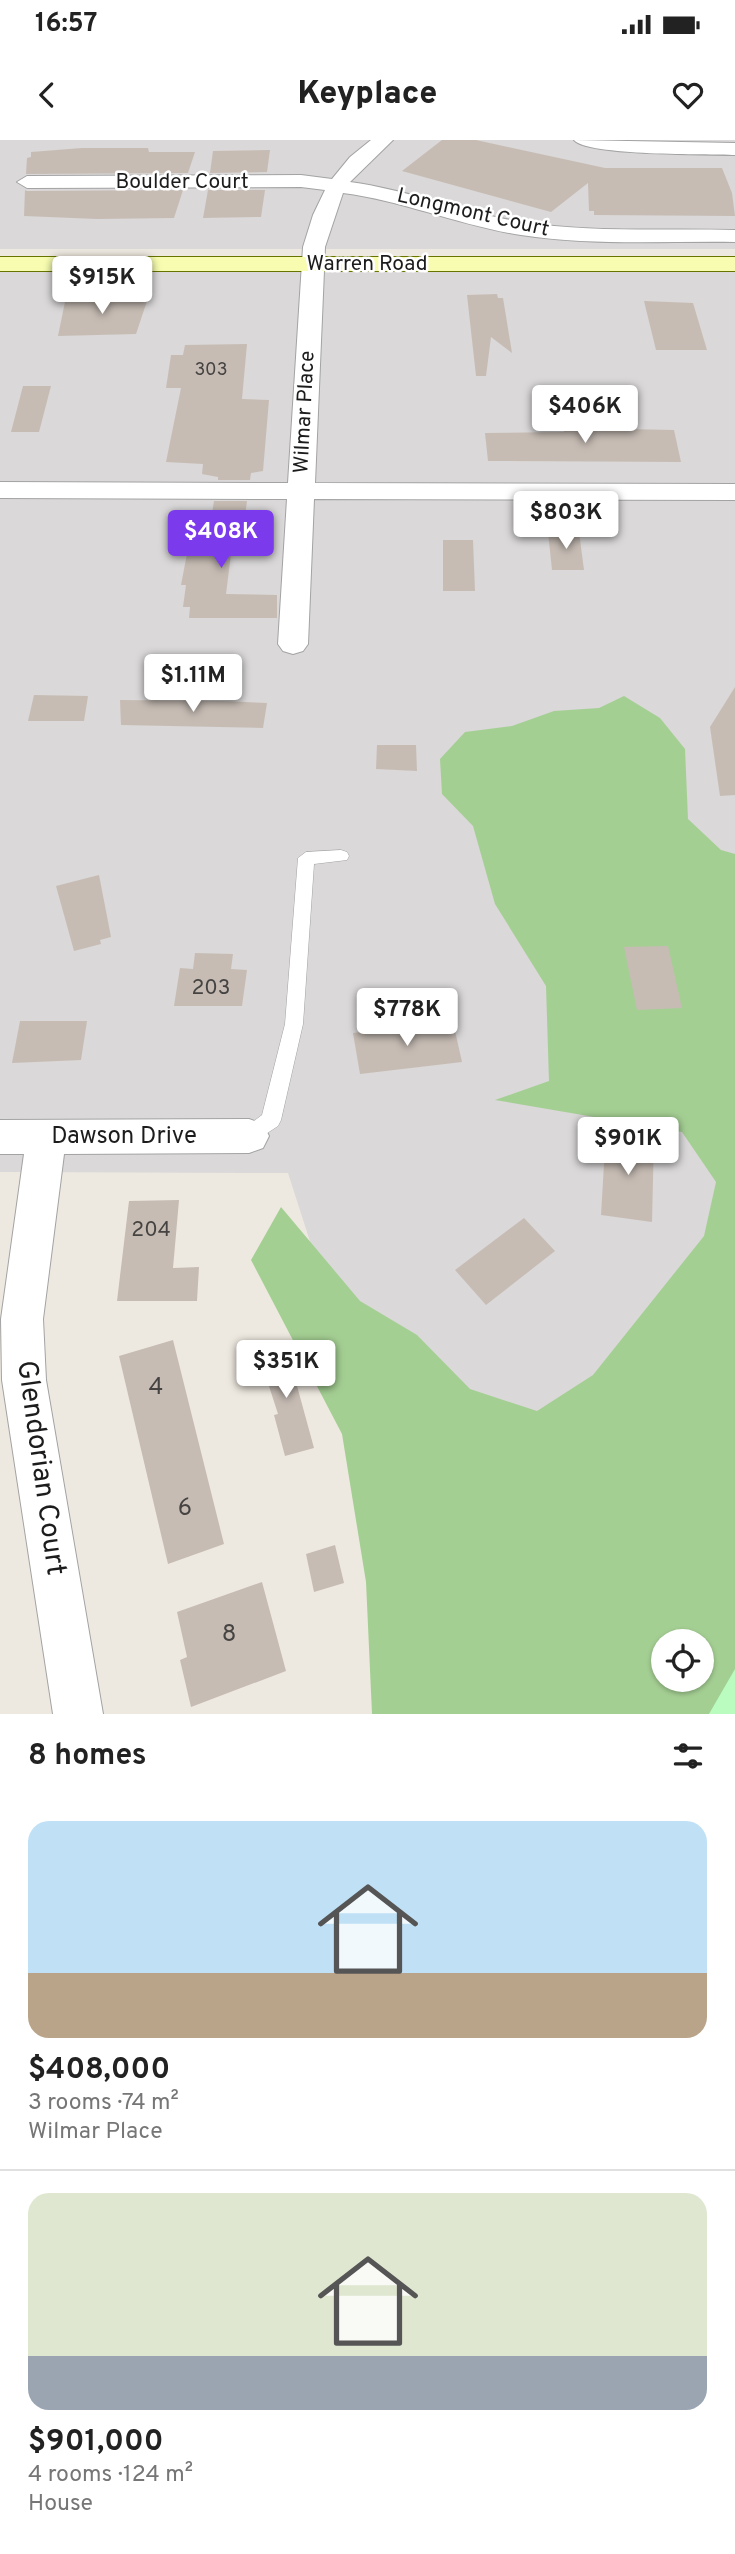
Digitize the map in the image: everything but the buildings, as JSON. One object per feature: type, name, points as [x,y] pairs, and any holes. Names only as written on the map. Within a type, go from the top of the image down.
[{"type":"street","name":"Wilmar Place","points":[[293,644],[313,264],[319,222],[337,184],[361,156],[383,140]]},
{"type":"street","points":[[584,140],[633,148],[735,149]]},
{"type":"street","name":"Boulder Court","points":[[27,182],[301,181],[337,184]]},
{"type":"street","name":"Longmont Court","points":[[337,184],[387,193],[517,228],[552,233],[735,236]]},
{"type":"street","name":"Warren Road","points":[[0,264],[735,264]]},
{"type":"street","points":[[0,490],[735,492]]},
{"type":"street","name":"Dawson Drive","points":[[0,1137],[249,1136]]},
{"type":"street","name":"Glendorian Court","points":[[46,1137],[22,1319],[24,1380],[78,1714]]},
{"type":"lane","points":[[249,1136],[271,1120],[294,1024],[306,858],[341,856]]},
{"type":"shaded area","points":[[0,140],[735,140],[735,249],[0,249]]},
{"type":"shaded area","points":[[0,270],[735,270],[735,1669],[709,1714],[462,1714],[288,1173],[0,1172]]},
{"type":"green space","points":[[624,696],[660,718],[685,749],[688,819],[721,850],[735,854],[735,1714],[372,1714],[366,1582],[342,1434],[251,1260],[281,1207],[360,1301],[417,1335],[470,1389],[537,1411],[593,1375],[704,1236],[716,1182],[682,1132],[495,1100],[549,1081],[546,986],[495,904],[473,826],[442,794],[440,759],[465,732],[512,726],[554,711],[599,708]]},
{"type":"green space","points":[[735,1669],[735,1714],[709,1714]]}]
